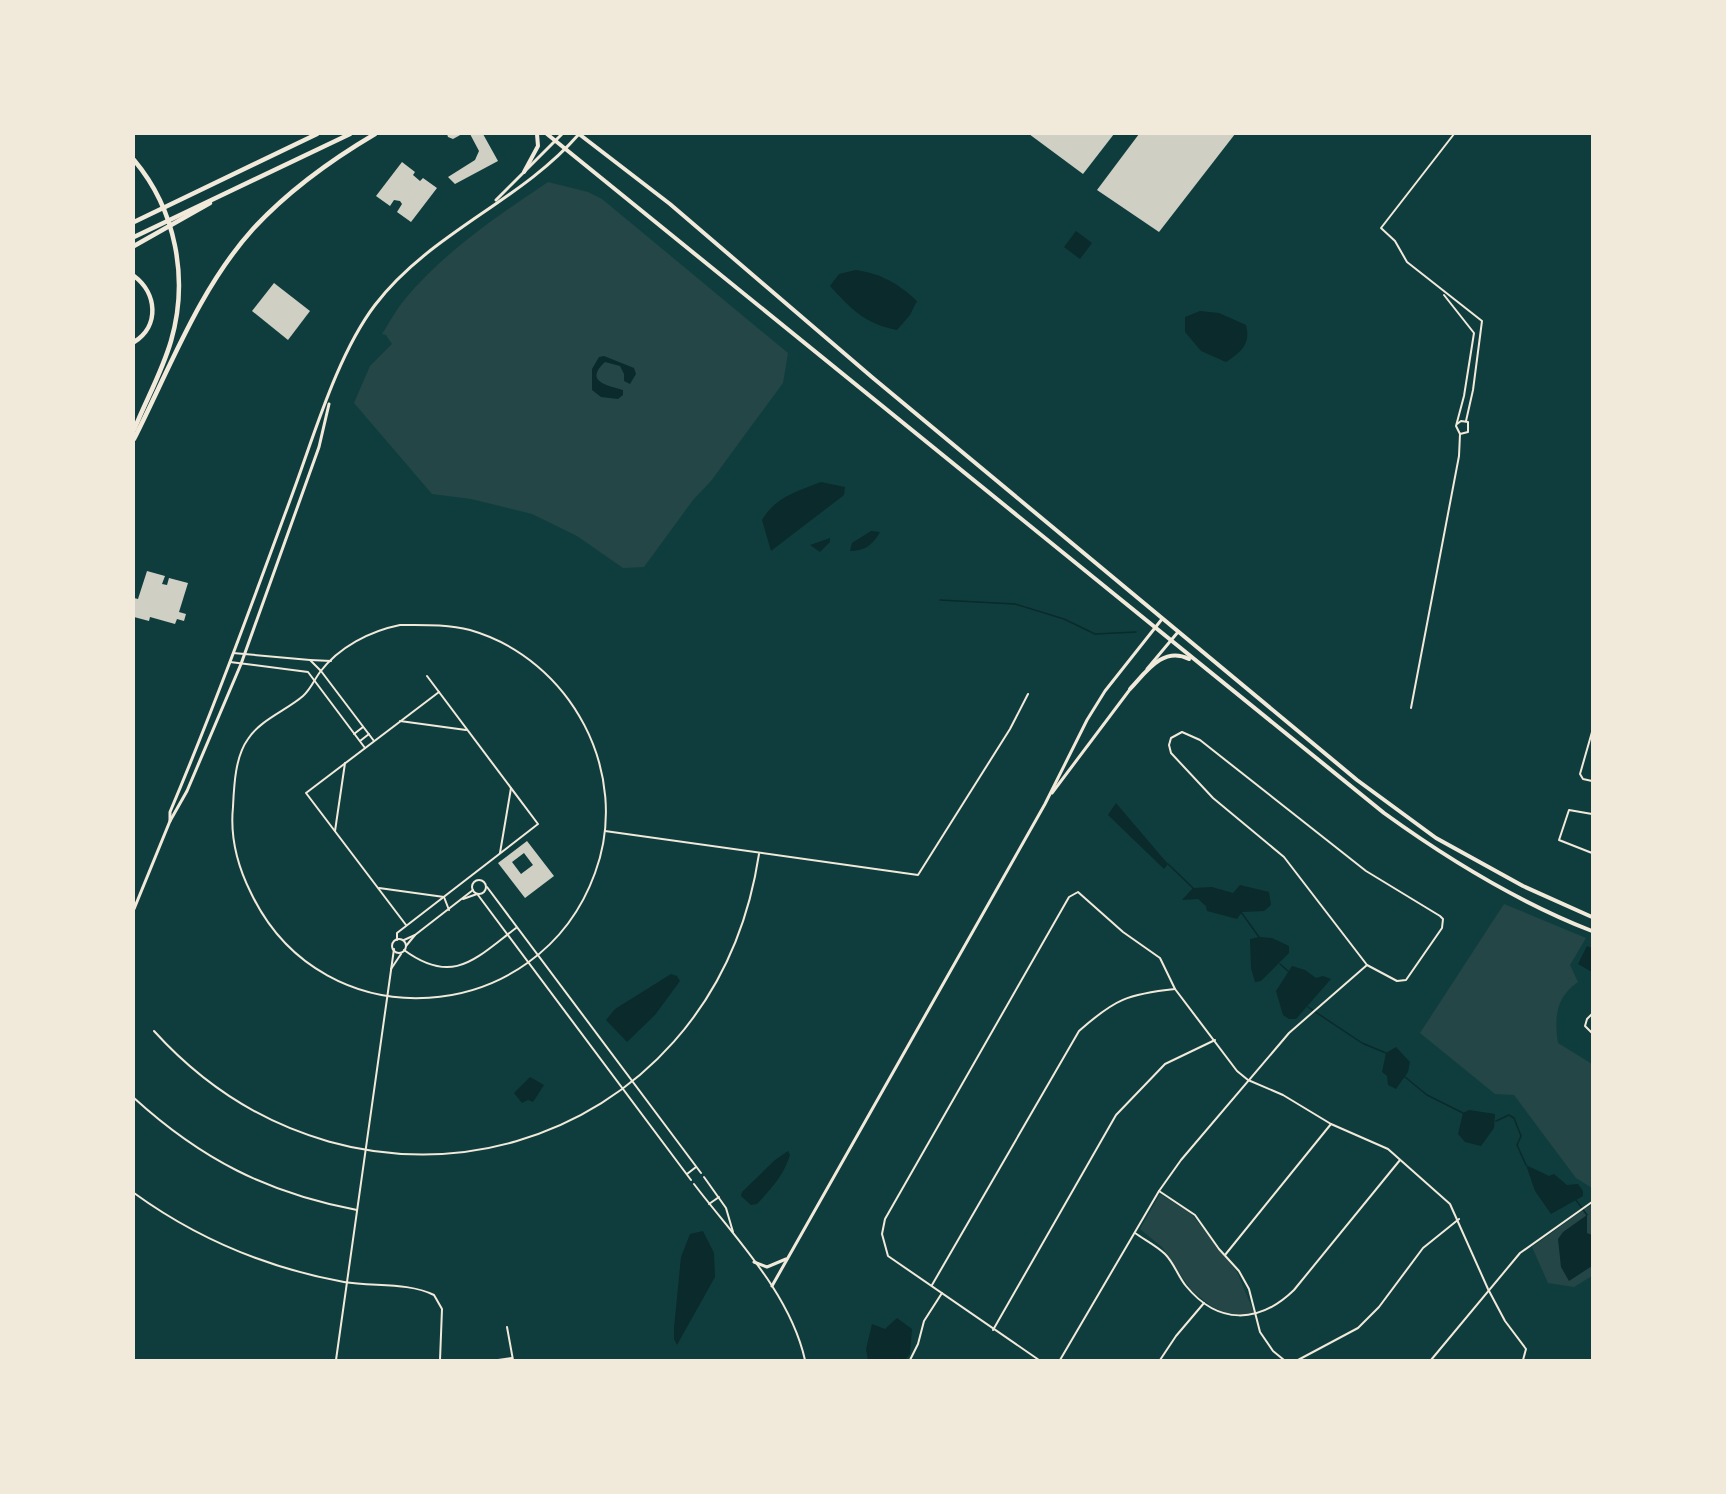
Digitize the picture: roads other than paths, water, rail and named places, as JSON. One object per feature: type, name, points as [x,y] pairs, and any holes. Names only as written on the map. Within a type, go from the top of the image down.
[{"type":"highway","points":[[134,222],[318,134]]},
{"type":"highway","points":[[134,246],[185,215],[249,181],[350,134]]},
{"type":"highway","points":[[134,439],[206,296],[252,230],[308,179],[375,134]]},
{"type":"highway","points":[[134,160],[156,193],[174,238],[179,289],[170,343],[134,430]]},
{"type":"highway","points":[[134,237],[185,215]]},
{"type":"highway","points":[[134,276],[148,290],[153,314],[149,327],[134,342]]},
{"type":"main road","points":[[524,172],[538,146],[537,134]]},
{"type":"main road","points":[[547,134],[800,337],[1154,629],[1359,794],[1414,835],[1530,903],[1593,931]]},
{"type":"main road","points":[[493,203],[562,134]]},
{"type":"main road","points":[[170,821],[170,812],[230,662],[332,391],[357,333],[394,282],[427,251],[546,168],[579,134],[679,212],[873,378],[1162,619],[1401,814],[1436,838],[1523,886],[1593,917]]},
{"type":"main road","points":[[134,909],[170,821],[188,791],[245,653],[319,447],[332,391]]},
{"type":"main road","points":[[772,1286],[1045,804],[1098,702],[1162,619]]},
{"type":"main road","points":[[1045,804],[1082,749],[1178,632]]},
{"type":"main road","points":[[1130,689],[1164,657],[1181,655],[1198,663]]},
{"type":"main road","points":[[754,1263],[772,1266],[787,1259]]},
{"type":"street","points":[[1454,134],[1381,228],[1395,241],[1407,262],[1442,292],[1482,321],[1473,390],[1466,421],[1470,430],[1460,434]]},
{"type":"street","points":[[1411,708],[1459,456],[1460,434],[1456,428],[1474,333],[1442,292]]},
{"type":"street","points":[[1457,424],[1466,421]]},
{"type":"street","points":[[400,625],[468,630],[520,654],[545,673],[565,694],[586,725],[605,781],[605,831],[597,868],[586,896],[571,921],[538,956],[528,963],[495,982],[456,995],[421,999],[387,997],[338,981],[289,946],[254,900],[238,858],[233,827],[237,770],[246,741],[258,729],[303,696],[321,671],[332,661],[366,634],[400,625]]},
{"type":"street","points":[[233,653],[332,661]]},
{"type":"street","points":[[310,660],[321,671],[374,741]]},
{"type":"street","points":[[230,662],[305,671],[365,748]]},
{"type":"street","points":[[336,1360],[394,949],[393,943],[397,940],[397,933],[538,824],[427,676]]},
{"type":"street","points":[[406,926],[306,794],[439,692]]},
{"type":"street","points":[[605,831],[918,875],[1010,729],[1018,709],[1028,694]]},
{"type":"street","points":[[400,722],[468,730]]},
{"type":"street","points":[[354,734],[363,727]]},
{"type":"street","points":[[1182,732],[1200,740],[1366,871],[1443,920],[1442,928],[1410,976],[1403,982],[1367,965],[1284,856],[1213,798],[1171,753],[1169,745],[1173,736],[1182,732]]},
{"type":"street","points":[[1593,732],[1580,774],[1583,779],[1593,781]]},
{"type":"street","points":[[359,741],[369,734]]},
{"type":"street","points":[[1588,746],[1593,747]]},
{"type":"street","points":[[335,831],[345,763]]},
{"type":"street","points":[[500,855],[511,788]]},
{"type":"street","points":[[1593,814],[1569,810],[1559,840],[1593,853]]},
{"type":"street","points":[[154,1031],[195,1072],[249,1110],[302,1135],[366,1151],[438,1155],[506,1144],[556,1127],[604,1102],[632,1082],[691,1020],[725,966],[749,907],[759,854]]},
{"type":"street","points":[[475,873],[701,1173]]},
{"type":"street","points":[[467,879],[506,935],[691,1180]]},
{"type":"street","points":[[472,886],[480,880]]},
{"type":"street","points":[[463,899],[484,893],[487,887]]},
{"type":"street","points":[[378,888],[444,897]]},
{"type":"street","points":[[397,940],[415,935],[473,890]]},
{"type":"street","points":[[1039,1360],[888,1256],[882,1234],[884,1223],[1069,897],[1080,892],[1123,932],[1154,952],[1166,966],[1175,989],[1237,1071],[1248,1080],[1283,1095],[1331,1124],[1377,1143],[1400,1159],[1450,1204],[1459,1219],[1488,1289],[1505,1321],[1526,1349],[1523,1360]]},
{"type":"street","points":[[444,897],[449,910]]},
{"type":"street","points":[[394,949],[403,951],[431,966],[455,968],[469,962],[516,927]]},
{"type":"street","points":[[390,972],[415,935]]},
{"type":"street","points":[[403,940],[406,946]]},
{"type":"street","points":[[1060,1360],[1159,1191],[1181,1160],[1289,1033],[1367,965]]},
{"type":"street","points":[[932,1286],[1079,1031],[1114,1002],[1128,996],[1175,989]]},
{"type":"street","points":[[1593,1014],[1587,1019],[1586,1026],[1593,1034]]},
{"type":"street","points":[[993,1330],[1116,1115],[1165,1064],[1215,1040]]},
{"type":"street","points":[[134,1098],[189,1143],[243,1175],[291,1195],[357,1210]]},
{"type":"street","points":[[1224,1255],[1331,1124]]},
{"type":"street","points":[[1135,1233],[1166,1255],[1186,1286],[1204,1303],[1230,1315],[1243,1317],[1256,1315],[1278,1305],[1294,1290],[1400,1159]]},
{"type":"street","points":[[687,1174],[696,1167]]},
{"type":"street","points":[[704,1177],[730,1216],[733,1232]]},
{"type":"street","points":[[694,1184],[733,1232],[772,1286],[792,1322],[805,1360]]},
{"type":"street","points":[[1159,1191],[1195,1215],[1224,1255],[1239,1271],[1249,1289],[1265,1341],[1284,1360]]},
{"type":"street","points":[[134,1193],[190,1229],[230,1249],[299,1272],[346,1283],[417,1289],[435,1295],[442,1310],[440,1360]]},
{"type":"street","points":[[710,1204],[719,1197]]},
{"type":"street","points":[[1431,1360],[1520,1253],[1593,1202]]},
{"type":"street","points":[[1298,1360],[1358,1328],[1379,1307],[1423,1248],[1459,1219]]},
{"type":"street","points":[[910,1360],[918,1344],[924,1321],[942,1293]]},
{"type":"street","points":[[1160,1360],[1176,1336],[1204,1303]]},
{"type":"street","points":[[498,1360],[512,1359],[507,1327]]},
{"type":"waterway","points":[[940,600],[1015,604],[1064,619],[1095,634],[1136,632]]},
{"type":"waterway","points":[[1168,864],[1193,888]]},
{"type":"waterway","points":[[1241,912],[1259,937]]},
{"type":"waterway","points":[[1280,964],[1288,971]]},
{"type":"waterway","points":[[1308,1007],[1362,1043],[1386,1053]]},
{"type":"waterway","points":[[1405,1077],[1427,1095],[1463,1113]]},
{"type":"waterway","points":[[1496,1121],[1509,1115],[1514,1118],[1521,1136],[1517,1145],[1526,1165]]},
{"type":"waterway","points":[[1576,1200],[1587,1215]]}]
